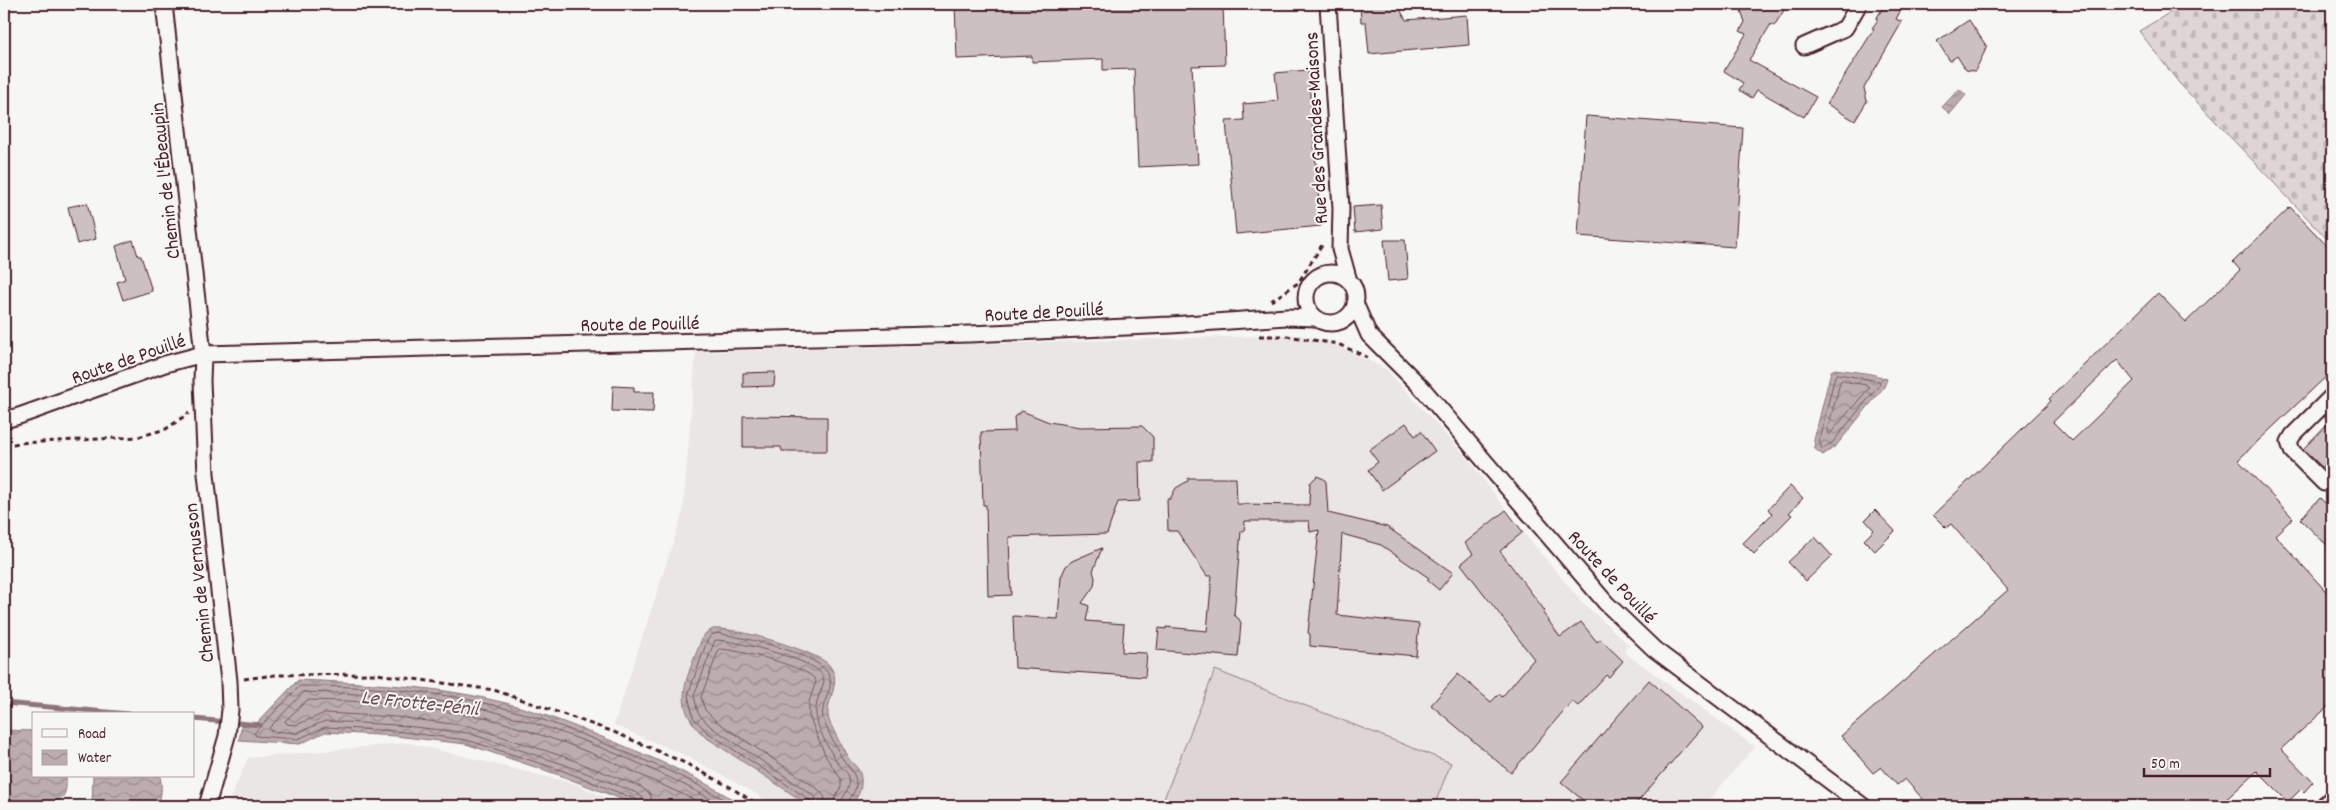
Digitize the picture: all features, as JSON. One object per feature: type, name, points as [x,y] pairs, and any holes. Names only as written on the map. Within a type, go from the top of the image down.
[{"type":"main road","points":[[2328,806],[2332,803]]},
{"type":"street","name":"Chemin de l'Ébeaupin","points":[[164,4],[203,354]]},
{"type":"street","name":"Rue des Grandes-Maisons","points":[[1328,4],[1341,208],[1340,249]]},
{"type":"street","points":[[1804,46],[1845,28],[1859,4]]},
{"type":"street","points":[[1287,316],[1306,298],[1312,283],[1326,274],[1340,249]]},
{"type":"street","points":[[1306,298],[1307,306],[1316,318],[1322,322],[1336,323],[1349,316],[1355,303],[1353,288],[1349,281],[1340,249]]},
{"type":"street","points":[[1326,274],[1334,274],[1349,281]]},
{"type":"street","name":"Route de Pouillé","points":[[1355,303],[1369,335],[1428,395],[1606,603],[1647,642],[1863,806]]},
{"type":"street","name":"Route de Pouillé","points":[[4,420],[165,364],[203,354],[970,334],[1171,325],[1287,316],[1316,318]]},
{"type":"street","name":"Route de Pouillé","points":[[1336,323],[1369,335]]},
{"type":"street","name":"Chemin de Vernusson","points":[[203,354],[206,474],[229,700],[228,736],[207,806]]},
{"type":"street","points":[[2331,486],[2324,483],[2292,451],[2289,442],[2293,434],[2332,396]]},
{"type":"path","points":[[1264,302],[1274,301],[1298,283],[1319,252],[1327,236]]},
{"type":"path","points":[[1252,337],[1287,336],[1338,344],[1370,358]]},
{"type":"path","points":[[4,446],[19,443],[138,437],[166,429],[203,403]]},
{"type":"path","points":[[228,681],[275,675],[377,674],[494,690],[614,732],[685,763],[730,787],[760,806]]},
{"type":"shaded area","points":[[1299,335],[1328,341],[1386,369],[1467,458],[1523,532],[1582,602],[1629,645],[1624,652],[1755,747],[1703,806],[771,806],[758,795],[689,757],[614,725],[683,512],[696,352]]},
{"type":"shaded area","points":[[408,743],[576,784],[622,806],[227,806],[248,758]]},
{"type":"green space","points":[[2184,4],[2332,4],[2332,244],[2179,83],[2139,31]]},
{"type":"green space","points":[[1215,670],[1451,763],[1434,806],[1161,806]]},
{"type":"water","points":[[1959,89],[1966,95],[1950,114],[1942,107]]},
{"type":"water","points":[[1835,369],[1872,374],[1887,379],[1884,387],[1836,446],[1823,455],[1815,449],[1814,440],[1831,371]]},
{"type":"water","points":[[713,629],[754,635],[808,653],[829,665],[835,679],[828,716],[847,756],[858,769],[861,779],[860,789],[852,803],[848,806],[810,806],[704,736],[693,724],[684,701],[687,677],[702,638]]},
{"type":"water","points":[[298,680],[445,691],[520,707],[572,725],[653,758],[708,785],[743,806],[639,806],[559,775],[466,744],[395,736],[325,732],[300,744],[239,740],[242,724],[254,726]]},
{"type":"water","points":[[4,730],[32,731],[32,778],[66,778],[66,790],[62,798],[48,804],[20,806],[4,804]]},
{"type":"water","points":[[93,778],[160,778],[161,791],[157,806],[92,806]]},
{"type":"building","points":[[955,4],[1223,4],[1225,65],[1192,66],[1198,164],[1138,167],[1134,69],[1103,70],[1103,59],[1032,62],[1032,56],[957,59]]},
{"type":"building","points":[[1360,4],[1397,4],[1406,20],[1467,15],[1469,45],[1369,54],[1366,22],[1361,22]]},
{"type":"building","points":[[1745,4],[1788,4],[1774,26],[1771,24],[1749,60],[1816,97],[1804,117],[1757,90],[1752,98],[1739,90],[1743,83],[1724,71],[1746,34],[1740,31],[1745,22],[1741,10]]},
{"type":"building","points":[[1885,4],[1891,4],[1901,10],[1896,19],[1902,22],[1864,88],[1867,101],[1855,121],[1827,104],[1874,29],[1872,28]]},
{"type":"building","points":[[1969,20],[1987,47],[1975,71],[1966,70],[1957,56],[1950,61],[1937,41]]},
{"type":"building","points":[[1308,70],[1321,226],[1236,234],[1226,121],[1244,120],[1243,104],[1278,101],[1275,73]]},
{"type":"building","points":[[1586,116],[1743,128],[1735,247],[1578,236]]},
{"type":"building","points":[[87,203],[96,239],[77,244],[68,207]]},
{"type":"building","points":[[1381,205],[1383,229],[1355,232],[1353,207]]},
{"type":"building","points":[[2290,207],[2332,251],[2332,371],[2238,460],[2293,518],[2275,535],[2332,598],[2332,703],[2281,749],[2313,782],[2304,792],[2301,789],[2288,802],[2257,771],[2219,806],[1929,806],[1905,779],[1897,785],[1881,767],[1873,773],[1841,736],[2008,590],[1951,524],[1946,528],[1933,515],[2051,401],[2049,399],[2158,293],[2186,322],[2240,270],[2233,262]],"holes":[[[2117,360],[2134,381],[2072,441],[2053,422]]]},
{"type":"building","points":[[133,240],[138,256],[141,256],[152,291],[123,300],[117,282],[125,279],[116,246]]},
{"type":"building","points":[[1384,240],[1405,240],[1408,279],[1388,281]]},
{"type":"building","points":[[775,372],[774,386],[743,387],[743,373]]},
{"type":"building","points":[[613,386],[634,387],[634,392],[654,392],[653,412],[612,411]]},
{"type":"building","points":[[1022,411],[1049,422],[1080,427],[1142,426],[1153,437],[1153,462],[1139,462],[1140,501],[1118,502],[1107,534],[1009,537],[1011,595],[988,596],[986,505],[983,505],[981,432],[1015,431],[1014,417]]},
{"type":"building","points":[[743,416],[827,417],[827,451],[782,451],[781,447],[743,447]]},
{"type":"building","points":[[2332,419],[2332,457],[2322,467],[2303,449]]},
{"type":"building","points":[[1406,423],[1415,436],[1421,431],[1435,451],[1382,490],[1368,470],[1378,462],[1369,450]]},
{"type":"building","points":[[1317,476],[1326,482],[1328,513],[1387,527],[1453,573],[1439,590],[1427,580],[1429,578],[1381,545],[1342,534],[1337,615],[1419,624],[1416,656],[1310,646],[1310,634],[1308,633],[1319,530],[1310,532],[1309,521],[1245,521],[1244,531],[1241,531],[1234,615],[1241,623],[1238,657],[1157,650],[1159,628],[1207,631],[1212,576],[1207,576],[1177,531],[1168,531],[1167,499],[1170,499],[1176,488],[1188,481],[1188,478],[1236,478],[1237,504],[1309,505],[1310,483]]},
{"type":"building","points":[[1790,486],[1803,498],[1789,513],[1792,515],[1754,554],[1743,543],[1772,514],[1768,509]]},
{"type":"building","points":[[2320,498],[2332,510],[2332,550],[2300,519]]},
{"type":"building","points":[[1506,510],[1523,532],[1500,551],[1545,611],[1543,613],[1560,637],[1581,622],[1597,642],[1600,639],[1623,661],[1609,677],[1606,675],[1578,706],[1572,701],[1511,773],[1431,705],[1458,674],[1491,702],[1499,694],[1502,697],[1534,659],[1461,564],[1473,554],[1465,543]]},
{"type":"building","points":[[1875,510],[1895,531],[1875,551],[1864,540],[1874,530],[1865,520]]},
{"type":"building","points":[[1815,537],[1832,556],[1806,581],[1788,562]]},
{"type":"building","points":[[1102,548],[1093,571],[1095,578],[1094,586],[1082,603],[1089,606],[1086,621],[1124,624],[1122,652],[1147,653],[1145,677],[1015,668],[1013,616],[1058,619],[1061,577],[1066,566],[1072,561]]},
{"type":"building","points":[[1649,680],[1702,727],[1634,806],[1590,806],[1561,782]]},
{"type":"waterway","name":"Le Frotte-Pénil","points":[[4,703],[106,712]]},
{"type":"waterway","name":"Le Frotte-Pénil","points":[[195,719],[260,725]]}]
